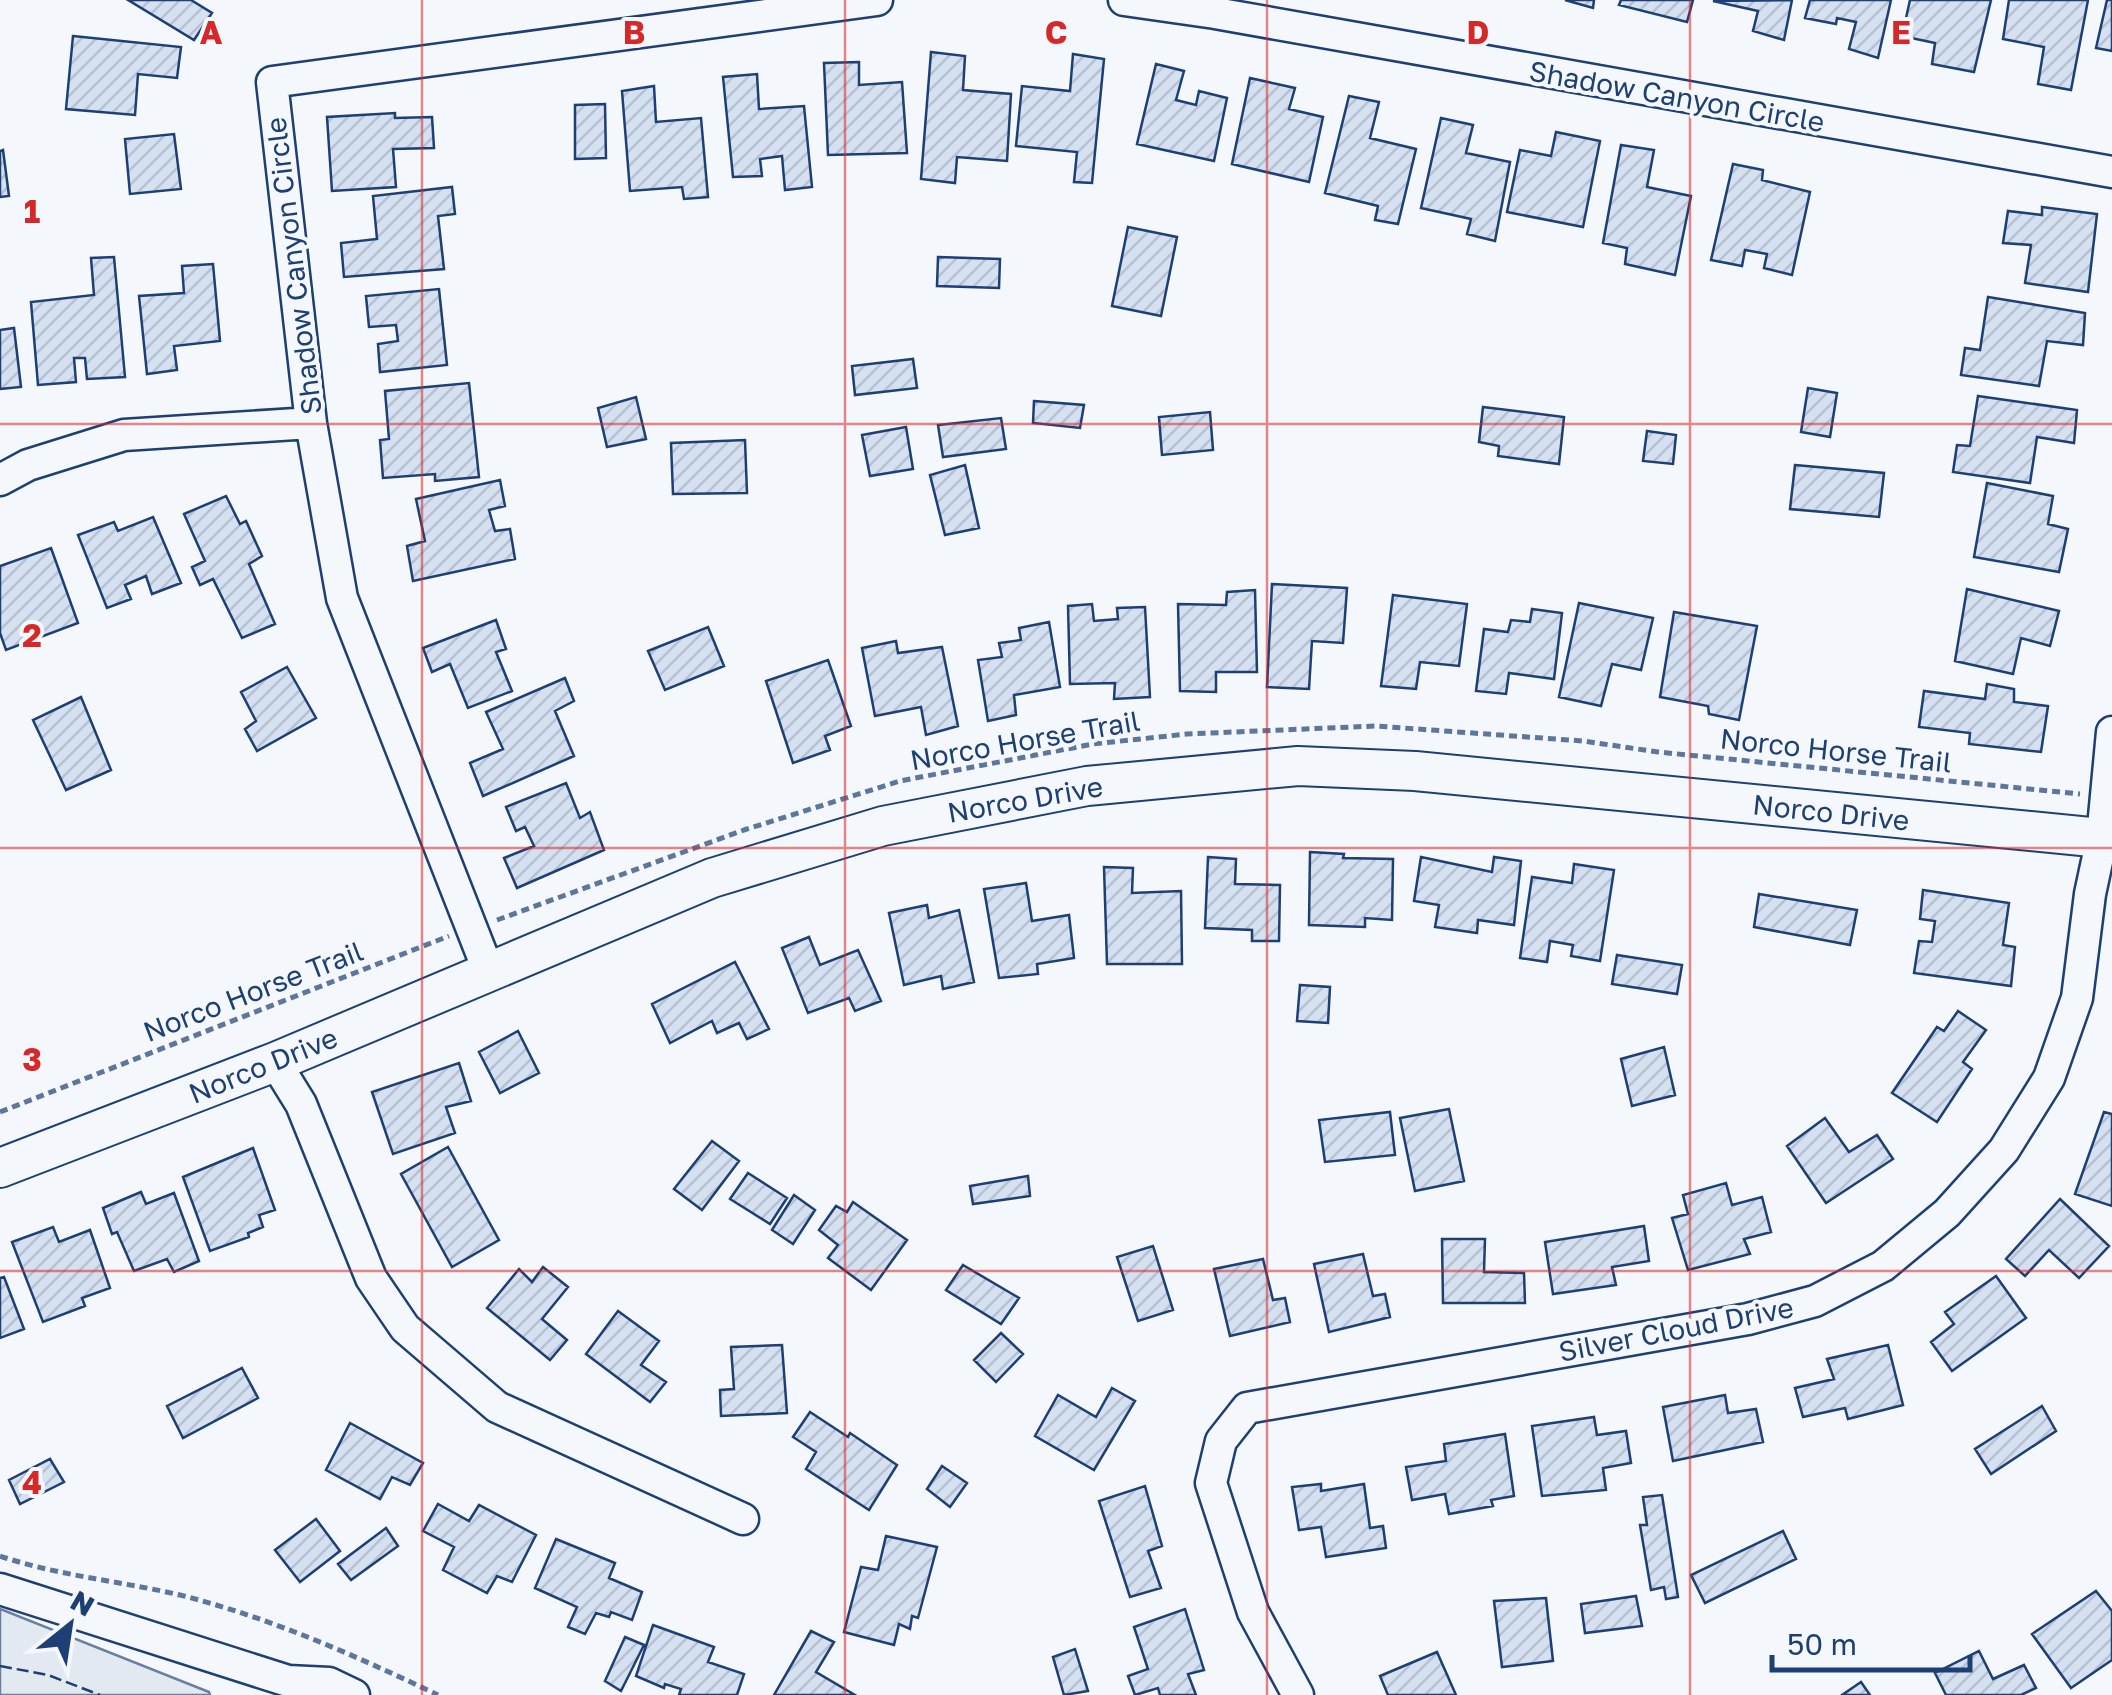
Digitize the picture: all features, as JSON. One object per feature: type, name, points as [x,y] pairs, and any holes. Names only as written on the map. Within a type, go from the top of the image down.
[{"type":"main road","name":"Norco Drive","points":[[0,1168],[275,1062],[712,878],[883,826],[1087,786],[1298,766],[1434,773],[2107,839]]},
{"type":"street","name":"Shadow Canyon Circle","points":[[488,970],[342,598],[310,423],[272,82],[877,0]]},
{"type":"street","name":"Shadow Canyon Circle","points":[[1124,0],[1234,16],[2112,172]]},
{"type":"street","points":[[0,480],[28,465],[124,435],[310,423]]},
{"type":"street","points":[[2107,839],[2105,798],[2112,732]]},
{"type":"street","name":"Silver Cloud Drive","points":[[1298,1695],[1254,1612],[1212,1483],[1221,1441],[1246,1408],[1748,1319],[1815,1301],[1884,1266],[1947,1212],[2004,1150],[2049,1078],[2077,998],[2090,894],[2107,839]]},
{"type":"street","points":[[275,1062],[301,1104],[371,1278],[405,1328],[497,1407],[743,1519]]},
{"type":"street","points":[[0,1589],[288,1690],[329,1683],[354,1695]]},
{"type":"path","name":"Norco Horse Trail","points":[[0,1112],[470,928],[744,830],[868,790],[1093,744],[1187,734],[1376,726],[1582,741],[2105,798]]},
{"type":"path","points":[[0,1556],[43,1570],[136,1586],[244,1613],[322,1640],[438,1695]]},
{"type":"shaded area","points":[[0,1609],[209,1692],[210,1695],[0,1695]]},
{"type":"building","points":[[128,0],[191,0],[212,13],[194,40]]},
{"type":"building","points":[[1565,0],[1594,0],[1593,8]]},
{"type":"building","points":[[1621,0],[1693,0],[1687,22],[1619,5]]},
{"type":"building","points":[[1792,0],[1784,40],[1753,31],[1758,11],[1713,1]]},
{"type":"building","points":[[1810,0],[1891,0],[1878,58],[1849,49],[1856,22],[1837,18],[1836,24],[1805,18]]},
{"type":"building","points":[[1910,0],[1991,0],[1974,72],[1932,64],[1935,43],[1902,36]]},
{"type":"building","points":[[2009,0],[2088,0],[2071,90],[2038,84],[2044,47],[2003,39]]},
{"type":"building","points":[[2107,0],[2112,0],[2112,51],[2096,48]]},
{"type":"building","points":[[73,36],[181,47],[177,78],[138,74],[135,115],[66,109]]},
{"type":"building","points":[[931,52],[965,56],[963,90],[1011,94],[1007,161],[957,157],[955,183],[921,179]]},
{"type":"building","points":[[1073,54],[1104,59],[1092,183],[1074,182],[1077,152],[1016,146],[1022,86],[1070,91]]},
{"type":"building","points":[[859,62],[859,85],[902,82],[907,153],[828,155],[824,63]]},
{"type":"building","points":[[1156,64],[1184,71],[1176,100],[1196,105],[1199,91],[1227,98],[1214,161],[1137,144]]},
{"type":"building","points":[[757,74],[759,109],[804,106],[812,187],[785,190],[782,156],[760,159],[762,176],[733,177],[723,77]]},
{"type":"building","points":[[1250,78],[1295,88],[1289,109],[1323,117],[1309,182],[1232,164]]},
{"type":"building","points":[[654,86],[656,122],[701,118],[708,197],[684,199],[682,187],[630,191],[622,91]]},
{"type":"building","points":[[1349,96],[1379,102],[1370,138],[1416,149],[1398,224],[1375,220],[1378,206],[1325,193]]},
{"type":"building","points":[[605,104],[606,158],[575,159],[575,105]]},
{"type":"building","points":[[395,113],[395,118],[432,117],[434,148],[393,149],[396,187],[332,191],[327,117]]},
{"type":"building","points":[[1441,118],[1473,125],[1466,153],[1510,162],[1495,241],[1467,234],[1471,219],[1421,208]]},
{"type":"building","points":[[1556,132],[1600,141],[1583,227],[1507,212],[1520,150],[1551,156]]},
{"type":"building","points":[[174,134],[181,189],[130,194],[125,139]]},
{"type":"building","points":[[1621,145],[1654,150],[1647,187],[1691,196],[1675,275],[1625,264],[1627,248],[1603,243]]},
{"type":"building","points":[[3,150],[9,196],[0,197],[0,151]]},
{"type":"building","points":[[1733,164],[1763,170],[1762,180],[1810,192],[1792,275],[1764,268],[1767,254],[1745,250],[1742,266],[1711,260]]},
{"type":"building","points":[[452,187],[455,214],[438,216],[444,269],[344,277],[341,243],[377,239],[373,196]]},
{"type":"building","points":[[2042,207],[2097,214],[2088,292],[2025,283],[2031,245],[2003,243],[2008,211],[2042,215]]},
{"type":"building","points":[[1128,227],[1177,237],[1161,316],[1112,306]]},
{"type":"building","points":[[114,257],[125,377],[87,379],[85,358],[74,358],[76,382],[38,385],[31,302],[94,295],[91,258]]},
{"type":"building","points":[[938,257],[1000,259],[999,288],[937,286]]},
{"type":"building","points":[[213,264],[220,341],[174,346],[177,370],[147,374],[139,296],[184,293],[182,266]]},
{"type":"building","points":[[439,289],[447,365],[380,372],[378,344],[398,341],[396,325],[369,327],[366,296]]},
{"type":"building","points":[[1988,297],[2085,313],[2083,345],[2047,341],[2039,386],[1961,375],[1965,348],[1980,350]]},
{"type":"building","points":[[14,328],[21,387],[0,389],[0,330]]},
{"type":"building","points":[[913,359],[917,388],[855,395],[852,366]]},
{"type":"building","points":[[469,383],[479,477],[435,481],[435,474],[383,478],[380,440],[389,439],[385,391]]},
{"type":"building","points":[[1808,388],[1837,393],[1830,437],[1801,432]]},
{"type":"building","points":[[1978,396],[2077,410],[2074,443],[2037,437],[2030,483],[1953,472],[1957,445],[1970,446]]},
{"type":"building","points":[[636,397],[646,439],[607,447],[598,408]]},
{"type":"building","points":[[1034,401],[1084,405],[1080,428],[1033,423]]},
{"type":"building","points":[[1483,407],[1564,417],[1559,464],[1498,456],[1499,446],[1479,442]]},
{"type":"building","points":[[1210,412],[1213,450],[1162,455],[1159,417]]},
{"type":"building","points":[[1001,418],[1006,449],[943,457],[938,425]]},
{"type":"building","points":[[906,427],[913,469],[870,476],[862,435]]},
{"type":"building","points":[[1647,431],[1676,435],[1673,464],[1643,461]]},
{"type":"building","points":[[745,440],[747,493],[673,494],[671,443]]},
{"type":"building","points":[[965,465],[979,528],[945,535],[930,475]]},
{"type":"building","points":[[1795,465],[1884,473],[1879,517],[1790,509]]},
{"type":"building","points":[[500,480],[505,506],[489,510],[495,531],[510,529],[515,559],[413,581],[407,546],[425,541],[416,499]]},
{"type":"building","points":[[1987,483],[2053,496],[2048,524],[2068,529],[2059,572],[1974,557]]},
{"type":"building","points":[[226,496],[240,524],[246,521],[262,556],[249,564],[275,624],[242,638],[213,579],[200,585],[192,567],[205,561],[184,514]]},
{"type":"building","points":[[153,517],[181,583],[152,594],[146,576],[125,585],[131,599],[107,608],[78,535],[114,522],[118,531]]},
{"type":"building","points":[[51,548],[78,623],[6,650],[0,633],[0,566]]},
{"type":"building","points":[[1272,584],[1347,588],[1343,643],[1312,641],[1309,689],[1267,687]]},
{"type":"building","points":[[1967,589],[2059,611],[2050,646],[2021,638],[2013,674],[1955,661]]},
{"type":"building","points":[[1255,590],[1257,672],[1216,672],[1216,692],[1180,691],[1178,604],[1226,605],[1227,592]]},
{"type":"building","points":[[1393,595],[1467,604],[1459,666],[1420,662],[1416,689],[1381,686]]},
{"type":"building","points":[[1579,603],[1653,618],[1641,670],[1612,664],[1601,706],[1559,697]]},
{"type":"building","points":[[1092,604],[1094,621],[1118,619],[1117,608],[1145,607],[1150,697],[1114,699],[1115,683],[1070,684],[1068,606]]},
{"type":"building","points":[[1532,609],[1562,613],[1554,679],[1509,673],[1506,694],[1476,691],[1484,629],[1508,632],[1511,620],[1530,622]]},
{"type":"building","points":[[1674,612],[1757,626],[1739,720],[1709,714],[1708,706],[1660,697]]},
{"type":"building","points":[[496,620],[506,649],[496,652],[512,691],[468,708],[450,664],[432,672],[423,648]]},
{"type":"building","points":[[1049,622],[1060,687],[1014,695],[1016,715],[988,721],[978,660],[1002,657],[999,643],[1021,640],[1019,628]]},
{"type":"building","points":[[708,627],[724,666],[665,690],[648,651]]},
{"type":"building","points":[[896,641],[898,653],[942,647],[958,726],[926,735],[921,707],[875,716],[862,648]]},
{"type":"building","points":[[828,660],[851,726],[825,736],[830,750],[793,763],[766,681]]},
{"type":"building","points":[[287,667],[316,718],[257,751],[245,729],[256,721],[241,692]]},
{"type":"building","points":[[565,678],[574,701],[555,711],[574,756],[483,796],[470,763],[503,749],[486,712]]},
{"type":"building","points":[[1987,684],[2014,689],[2014,702],[2048,706],[2041,752],[1969,744],[1970,733],[1919,727],[1924,691],[1985,699]]},
{"type":"building","points":[[81,697],[111,770],[66,790],[33,720]]},
{"type":"building","points":[[566,783],[580,818],[590,812],[604,850],[517,888],[504,858],[534,846],[525,827],[516,831],[506,807]]},
{"type":"building","points":[[1310,852],[1344,854],[1343,858],[1393,859],[1392,920],[1365,918],[1365,927],[1309,925]]},
{"type":"building","points":[[1208,857],[1236,859],[1235,884],[1280,885],[1279,941],[1252,941],[1252,930],[1205,928]]},
{"type":"building","points":[[1421,857],[1492,872],[1494,857],[1521,861],[1514,925],[1478,920],[1477,933],[1435,927],[1439,905],[1414,901]]},
{"type":"building","points":[[1574,864],[1614,870],[1600,961],[1571,956],[1573,945],[1550,941],[1547,962],[1520,958],[1532,877],[1572,883]]},
{"type":"building","points":[[1104,867],[1133,868],[1132,893],[1181,891],[1182,964],[1107,964]]},
{"type":"building","points":[[1026,883],[1032,921],[1069,915],[1074,958],[1037,964],[1038,974],[999,978],[984,889]]},
{"type":"building","points":[[1923,890],[2009,903],[2003,945],[2015,947],[2011,986],[1914,973],[1919,941],[1932,942],[1935,921],[1920,919]]},
{"type":"building","points":[[1759,894],[1857,910],[1850,945],[1754,927]]},
{"type":"building","points":[[927,905],[929,918],[959,910],[974,982],[943,989],[941,976],[904,985],[889,913]]},
{"type":"building","points":[[809,937],[820,965],[858,950],[881,1001],[855,1011],[849,998],[808,1013],[782,948]]},
{"type":"building","points":[[1617,955],[1682,965],[1677,994],[1612,984]]},
{"type":"building","points":[[735,962],[769,1029],[747,1039],[739,1023],[717,1033],[712,1021],[670,1043],[652,1004]]},
{"type":"building","points":[[1300,985],[1330,987],[1328,1023],[1297,1021]]},
{"type":"building","points":[[1958,1011],[1986,1030],[1963,1062],[1972,1069],[1937,1122],[1892,1093],[1937,1027],[1944,1031]]},
{"type":"building","points":[[518,1031],[539,1073],[500,1093],[479,1052]]},
{"type":"building","points":[[1664,1047],[1675,1095],[1632,1106],[1621,1059]]},
{"type":"building","points":[[459,1063],[471,1101],[446,1107],[455,1133],[393,1154],[372,1092]]},
{"type":"building","points":[[1449,1109],[1464,1181],[1415,1191],[1400,1118]]},
{"type":"building","points":[[1390,1112],[1395,1155],[1325,1162],[1319,1120]]},
{"type":"building","points":[[2104,1112],[2112,1114],[2112,1206],[2075,1194]]},
{"type":"building","points":[[1825,1118],[1849,1152],[1877,1135],[1893,1159],[1826,1203],[1787,1146]]},
{"type":"building","points":[[712,1141],[739,1161],[702,1210],[674,1189]]},
{"type":"building","points":[[448,1147],[499,1240],[452,1267],[401,1174]]},
{"type":"building","points":[[253,1148],[275,1210],[259,1215],[263,1227],[248,1233],[249,1237],[210,1251],[183,1177]]},
{"type":"building","points":[[748,1173],[787,1198],[770,1224],[730,1199]]},
{"type":"building","points":[[1028,1176],[1030,1196],[973,1204],[970,1186]]},
{"type":"building","points":[[1726,1183],[1732,1205],[1762,1197],[1771,1232],[1744,1239],[1750,1254],[1688,1270],[1672,1218],[1688,1214],[1683,1195]]},
{"type":"building","points":[[141,1192],[146,1204],[174,1193],[199,1261],[174,1272],[167,1259],[134,1271],[117,1232],[112,1234],[103,1208]]},
{"type":"building","points":[[794,1195],[815,1210],[793,1244],[772,1230]]},
{"type":"building","points":[[2060,1199],[2109,1246],[2079,1278],[2049,1250],[2025,1276],[2006,1259]]},
{"type":"building","points":[[853,1202],[907,1240],[871,1290],[828,1258],[838,1245],[819,1230],[836,1206],[847,1212]]},
{"type":"building","points":[[1644,1226],[1649,1261],[1612,1267],[1616,1285],[1553,1294],[1545,1242]]},
{"type":"building","points":[[53,1227],[59,1242],[90,1230],[110,1288],[82,1298],[85,1306],[43,1322],[12,1242]]},
{"type":"building","points":[[1442,1239],[1485,1239],[1484,1272],[1524,1273],[1525,1303],[1443,1303]]},
{"type":"building","points":[[1153,1246],[1173,1310],[1138,1321],[1117,1257]]},
{"type":"building","points":[[1363,1254],[1373,1296],[1385,1294],[1390,1317],[1329,1332],[1314,1264]]},
{"type":"building","points":[[1263,1259],[1273,1300],[1285,1298],[1290,1322],[1230,1336],[1214,1269]]},
{"type":"building","points":[[963,1265],[1019,1298],[1001,1324],[946,1290]]},
{"type":"building","points":[[543,1267],[568,1287],[542,1319],[567,1340],[550,1360],[487,1308],[519,1269],[532,1282]]},
{"type":"building","points":[[1996,1276],[2026,1318],[1952,1371],[1931,1342],[1954,1324],[1945,1312]]},
{"type":"building","points":[[4,1277],[24,1329],[0,1338],[0,1278]]},
{"type":"building","points":[[618,1311],[659,1341],[641,1365],[666,1382],[650,1402],[586,1354]]},
{"type":"building","points":[[1001,1333],[1023,1354],[996,1382],[974,1360]]},
{"type":"building","points":[[782,1345],[787,1413],[721,1416],[720,1390],[734,1389],[731,1347]]},
{"type":"building","points":[[1888,1345],[1903,1405],[1848,1419],[1845,1408],[1803,1417],[1795,1388],[1834,1379],[1827,1359]]},
{"type":"building","points":[[242,1368],[258,1398],[183,1438],[167,1406]]},
{"type":"building","points":[[1112,1388],[1135,1401],[1094,1470],[1035,1436],[1058,1395],[1096,1417]]},
{"type":"building","points":[[1725,1395],[1728,1413],[1756,1409],[1763,1442],[1673,1461],[1663,1407]]},
{"type":"building","points":[[2042,1406],[2056,1431],[1991,1474],[1975,1449]]},
{"type":"building","points":[[810,1412],[897,1465],[869,1510],[806,1469],[816,1452],[793,1437]]},
{"type":"building","points":[[1594,1417],[1597,1435],[1626,1431],[1631,1463],[1603,1468],[1606,1490],[1542,1496],[1532,1426]]},
{"type":"building","points":[[350,1423],[423,1463],[410,1485],[392,1477],[380,1499],[326,1470]]},
{"type":"building","points":[[1505,1434],[1514,1496],[1491,1500],[1493,1506],[1449,1514],[1445,1494],[1412,1500],[1406,1467],[1446,1461],[1444,1444]]},
{"type":"building","points":[[50,1459],[64,1482],[20,1504],[9,1480]]},
{"type":"building","points":[[942,1466],[967,1483],[950,1507],[927,1489]]},
{"type":"building","points":[[1321,1484],[1321,1491],[1364,1484],[1370,1528],[1383,1526],[1386,1548],[1326,1557],[1321,1527],[1299,1530],[1292,1487]]},
{"type":"building","points":[[1145,1486],[1162,1546],[1148,1551],[1161,1588],[1130,1597],[1099,1501]]},
{"type":"building","points":[[1662,1495],[1678,1597],[1666,1599],[1664,1587],[1651,1590],[1640,1525],[1647,1525],[1643,1497]]},
{"type":"building","points":[[438,1504],[469,1521],[479,1505],[536,1535],[512,1582],[497,1576],[487,1593],[443,1570],[454,1547],[423,1531]]},
{"type":"building","points":[[316,1519],[340,1551],[300,1582],[275,1550]]},
{"type":"building","points":[[386,1528],[398,1546],[351,1580],[338,1564]]},
{"type":"building","points":[[1783,1531],[1796,1559],[1705,1603],[1691,1575]]},
{"type":"building","points":[[886,1536],[937,1547],[918,1618],[912,1616],[910,1629],[899,1624],[894,1645],[844,1632],[861,1567],[878,1570]]},
{"type":"building","points":[[556,1539],[615,1563],[609,1578],[642,1592],[632,1620],[611,1612],[609,1617],[596,1613],[585,1634],[568,1627],[577,1607],[535,1588]]},
{"type":"building","points":[[2096,1591],[2112,1611],[2112,1660],[2071,1688],[2032,1634]]},
{"type":"building","points":[[1636,1596],[1642,1626],[1585,1633],[1581,1604]]},
{"type":"building","points":[[1546,1598],[1553,1661],[1502,1667],[1494,1601]]},
{"type":"building","points":[[1185,1609],[1204,1670],[1188,1674],[1196,1695],[1160,1695],[1158,1688],[1135,1695],[1128,1676],[1148,1669],[1134,1627]]},
{"type":"building","points":[[653,1625],[714,1647],[708,1662],[744,1674],[737,1695],[679,1695],[681,1689],[665,1684],[664,1688],[636,1676]]},
{"type":"building","points":[[811,1631],[834,1642],[816,1672],[855,1695],[774,1695]]},
{"type":"building","points":[[625,1637],[644,1645],[621,1691],[605,1681]]},
{"type":"building","points":[[1075,1649],[1088,1691],[1064,1695],[1053,1657]]},
{"type":"building","points":[[1979,1651],[1993,1679],[2024,1665],[2036,1688],[2021,1695],[1946,1695],[1935,1673]]},
{"type":"building","points":[[1437,1652],[1456,1695],[1388,1695],[1380,1676]]},
{"type":"building","points":[[1861,1682],[1870,1695],[1842,1695]]},
{"type":"fence","points":[[0,1666],[48,1675],[100,1695]]}]
